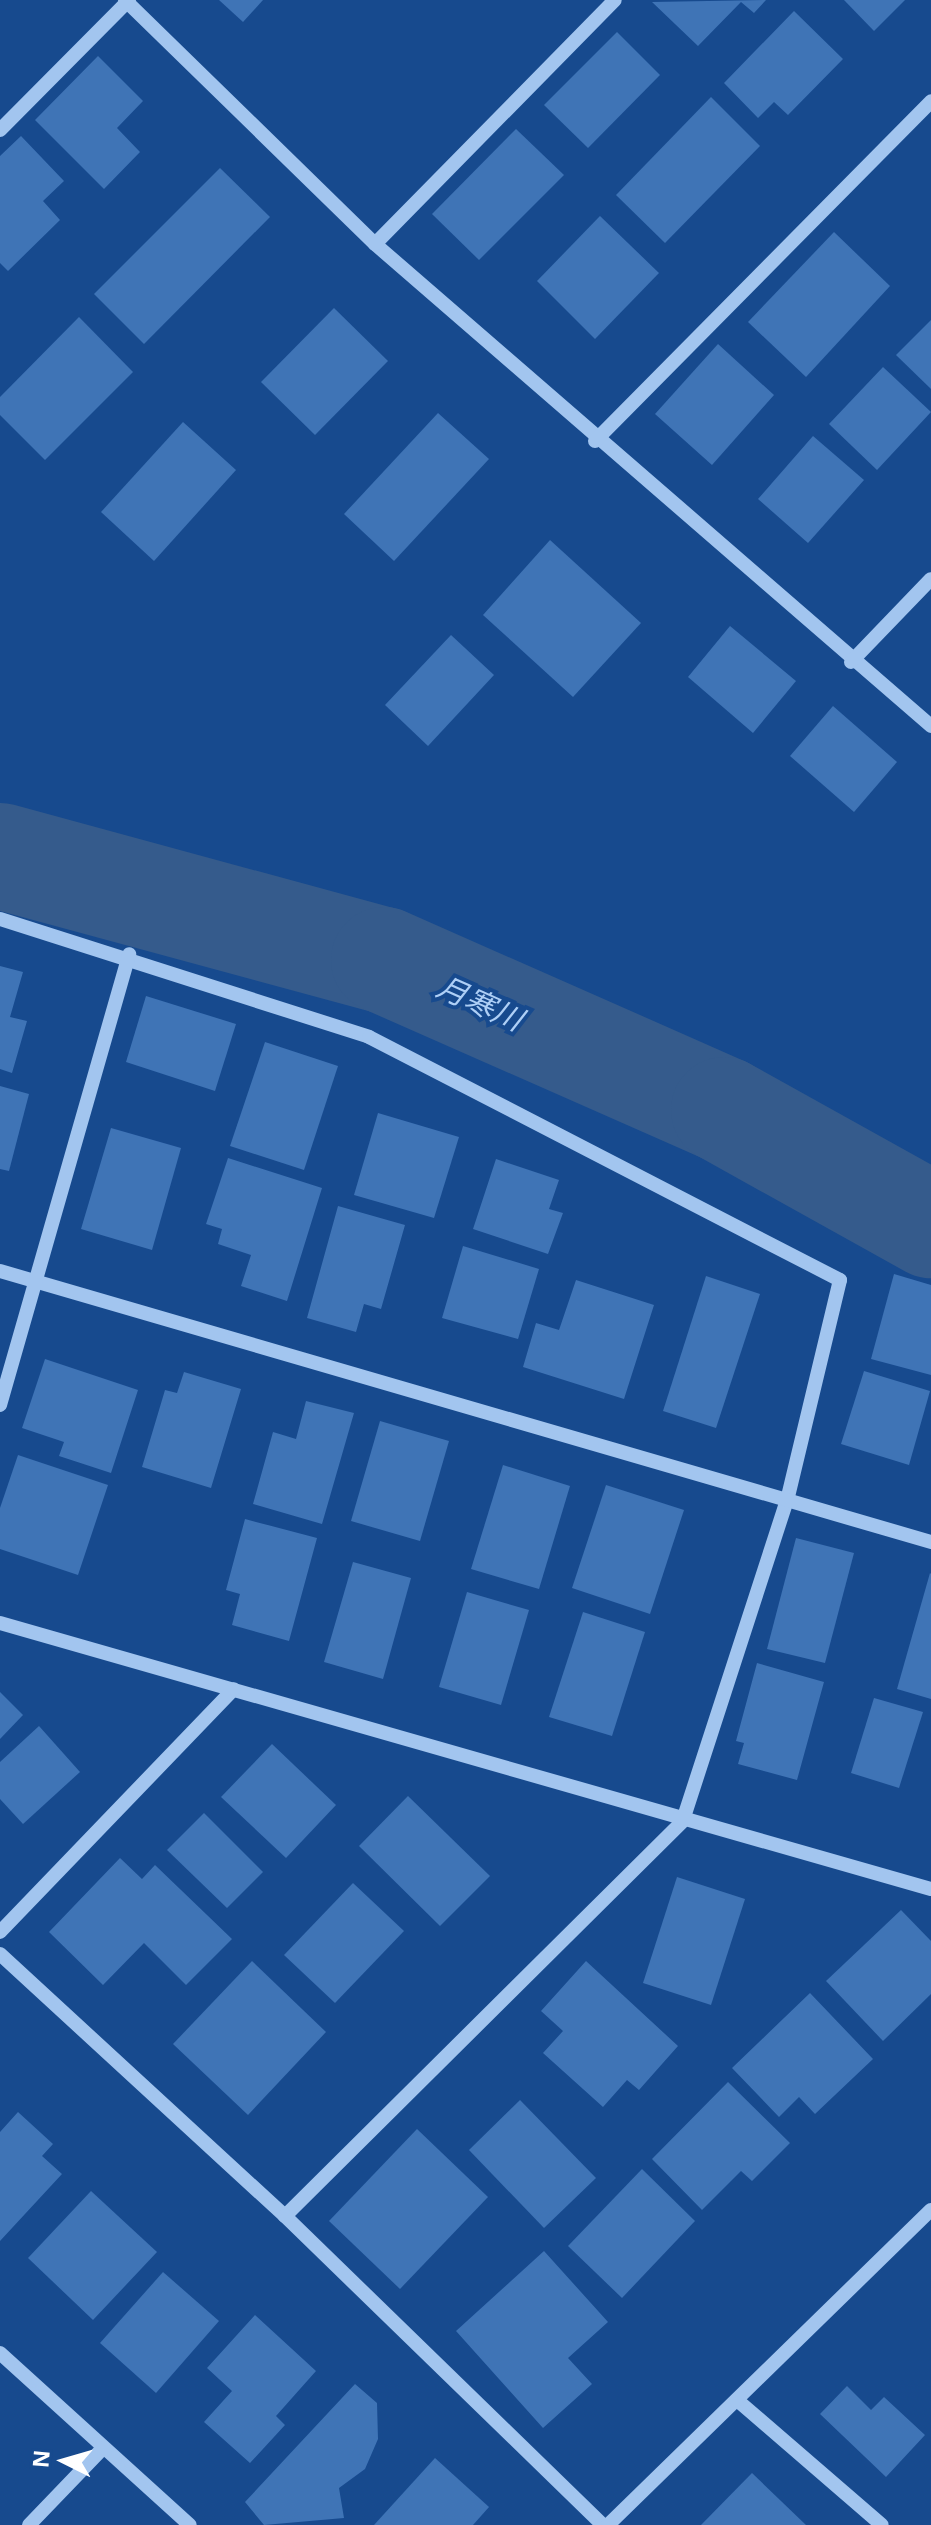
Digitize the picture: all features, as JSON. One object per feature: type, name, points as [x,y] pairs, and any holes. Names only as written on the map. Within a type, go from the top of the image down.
[{"type":"street","points":[[375,244],[615,0]]},
{"type":"street","points":[[0,130],[127,1],[375,244],[595,441],[851,662],[931,726]]},
{"type":"street","points":[[595,441],[931,101]]},
{"type":"street","points":[[851,662],[931,579]]},
{"type":"street","points":[[0,919],[129,954],[369,1037],[840,1280],[787,1500],[683,1821],[285,2216]]},
{"type":"street","points":[[0,1405],[129,954]]},
{"type":"street","points":[[0,1271],[931,1542]]},
{"type":"street","points":[[0,1623],[683,1821],[931,1889]]},
{"type":"street","points":[[0,1932],[234,1689]]},
{"type":"street","points":[[0,1954],[285,2216],[606,2525],[931,2210]]},
{"type":"street","points":[[0,2353],[190,2525]]},
{"type":"street","points":[[737,2400],[882,2525]]},
{"type":"street","points":[[29,2525],[103,2448]]},
{"type":"building","points":[[219,0],[263,0],[243,22]]},
{"type":"building","points":[[766,0],[754,13],[741,2],[698,46],[652,2]]},
{"type":"building","points":[[844,0],[905,0],[874,31]]},
{"type":"building","points":[[794,11],[843,59],[788,115],[774,102],[758,118],[724,83]]},
{"type":"building","points":[[617,32],[660,75],[588,148],[544,105]]},
{"type":"building","points":[[98,56],[143,101],[117,128],[140,152],[104,189],[35,120]]},
{"type":"building","points":[[711,97],[760,146],[665,243],[616,195]]},
{"type":"building","points":[[516,129],[564,175],[479,260],[432,214]]},
{"type":"building","points":[[21,136],[64,181],[43,201],[60,220],[8,271],[0,263],[0,156]]},
{"type":"building","points":[[220,168],[270,217],[144,344],[94,294]]},
{"type":"building","points":[[600,216],[659,273],[595,339],[537,281]]},
{"type":"building","points":[[834,232],[890,286],[806,377],[748,322]]},
{"type":"building","points":[[334,308],[388,361],[315,435],[261,382]]},
{"type":"building","points":[[79,317],[133,372],[45,460],[0,415],[0,397]]},
{"type":"building","points":[[931,320],[931,389],[896,355]]},
{"type":"building","points":[[718,344],[774,395],[712,465],[655,414]]},
{"type":"building","points":[[883,367],[931,412],[877,470],[829,424]]},
{"type":"building","points":[[438,413],[489,459],[394,561],[344,514]]},
{"type":"building","points":[[183,422],[236,470],[154,561],[101,512]]},
{"type":"building","points":[[813,436],[864,480],[808,543],[758,499]]},
{"type":"building","points":[[550,540],[641,623],[573,697],[483,615]]},
{"type":"building","points":[[730,626],[796,681],[753,733],[688,677]]},
{"type":"building","points":[[451,635],[494,675],[428,746],[385,705]]},
{"type":"building","points":[[833,706],[897,762],[854,812],[790,756]]},
{"type":"building","points":[[0,966],[23,972],[10,1017],[27,1021],[12,1073],[0,1069]]},
{"type":"building","points":[[146,996],[236,1024],[215,1091],[126,1062]]},
{"type":"building","points":[[265,1042],[338,1066],[304,1170],[230,1146]]},
{"type":"building","points":[[0,1086],[29,1094],[9,1171],[0,1169]]},
{"type":"building","points":[[378,1113],[459,1137],[434,1218],[354,1195]]},
{"type":"building","points":[[111,1128],[181,1148],[152,1250],[81,1229]]},
{"type":"building","points":[[228,1158],[322,1188],[287,1301],[241,1286],[251,1255],[218,1244],[222,1229],[206,1224]]},
{"type":"building","points":[[496,1159],[559,1180],[549,1209],[563,1213],[548,1254],[473,1229]]},
{"type":"building","points":[[338,1206],[405,1225],[381,1309],[364,1304],[356,1332],[307,1318]]},
{"type":"building","points":[[463,1246],[539,1269],[518,1339],[442,1318]]},
{"type":"building","points":[[894,1274],[931,1285],[931,1375],[871,1359]]},
{"type":"building","points":[[706,1276],[760,1294],[716,1428],[663,1411]]},
{"type":"building","points":[[576,1280],[654,1305],[624,1399],[523,1367],[536,1323],[559,1330]]},
{"type":"building","points":[[45,1359],[138,1390],[111,1473],[59,1456],[64,1442],[22,1428]]},
{"type":"building","points":[[864,1371],[930,1391],[909,1465],[841,1444]]},
{"type":"building","points":[[184,1372],[241,1389],[211,1488],[142,1467],[165,1390],[177,1393]]},
{"type":"building","points":[[306,1401],[354,1413],[322,1524],[253,1504],[273,1432],[296,1439]]},
{"type":"building","points":[[380,1421],[449,1441],[420,1541],[351,1521]]},
{"type":"building","points":[[18,1455],[108,1485],[78,1575],[0,1549],[0,1508]]},
{"type":"building","points":[[503,1465],[570,1486],[539,1589],[471,1569]]},
{"type":"building","points":[[606,1485],[684,1510],[650,1614],[572,1588]]},
{"type":"building","points":[[245,1519],[317,1538],[289,1641],[232,1625],[240,1594],[226,1590]]},
{"type":"building","points":[[796,1538],[854,1553],[825,1663],[767,1649]]},
{"type":"building","points":[[353,1562],[411,1578],[383,1679],[324,1662]]},
{"type":"building","points":[[931,1574],[931,1699],[897,1689]]},
{"type":"building","points":[[467,1592],[529,1610],[501,1705],[439,1687]]},
{"type":"building","points":[[583,1612],[645,1632],[612,1736],[549,1717]]},
{"type":"building","points":[[757,1663],[824,1682],[797,1780],[738,1764],[744,1743],[736,1741]]},
{"type":"building","points":[[0,1692],[23,1715],[0,1739]]},
{"type":"building","points":[[874,1698],[923,1712],[899,1788],[851,1773]]},
{"type":"building","points":[[39,1726],[80,1772],[23,1824],[0,1799],[0,1762]]},
{"type":"building","points":[[272,1744],[336,1805],[286,1858],[221,1797]]},
{"type":"building","points":[[408,1796],[490,1876],[440,1926],[359,1846]]},
{"type":"building","points":[[204,1813],[263,1872],[227,1908],[167,1850]]},
{"type":"building","points":[[120,1858],[142,1879],[155,1865],[232,1939],[186,1985],[144,1943],[103,1985],[49,1932]]},
{"type":"building","points":[[677,1877],[745,1899],[711,2005],[643,1983]]},
{"type":"building","points":[[353,1883],[404,1931],[335,2003],[284,1955]]},
{"type":"building","points":[[901,1910],[931,1941],[931,1994],[883,2041],[826,1981]]},
{"type":"building","points":[[252,1961],[326,2032],[248,2115],[173,2044]]},
{"type":"building","points":[[586,1961],[678,2046],[639,2090],[627,2080],[603,2107],[543,2053],[563,2031],[541,2011]]},
{"type":"building","points":[[810,1993],[873,2059],[815,2114],[799,2097],[779,2117],[732,2068]]},
{"type":"building","points":[[728,2082],[790,2143],[752,2181],[741,2171],[702,2210],[652,2159]]},
{"type":"building","points":[[520,2100],[596,2178],[544,2228],[469,2150]]},
{"type":"building","points":[[18,2112],[53,2144],[42,2156],[62,2174],[0,2241],[0,2132]]},
{"type":"building","points":[[417,2129],[488,2197],[400,2289],[329,2221]]},
{"type":"building","points":[[642,2169],[695,2221],[622,2298],[568,2246]]},
{"type":"building","points":[[91,2191],[157,2252],[93,2320],[28,2258]]},
{"type":"building","points":[[544,2251],[608,2322],[568,2358],[592,2384],[543,2428],[456,2331]]},
{"type":"building","points":[[163,2272],[219,2321],[156,2393],[100,2343]]},
{"type":"building","points":[[255,2315],[316,2371],[276,2416],[285,2425],[250,2463],[204,2422],[232,2391],[207,2368]]},
{"type":"building","points":[[355,2384],[377,2403],[378,2439],[365,2469],[339,2488],[344,2518],[264,2525],[245,2502]]},
{"type":"building","points":[[847,2386],[871,2410],[884,2397],[925,2435],[886,2477],[820,2414]]},
{"type":"building","points":[[435,2458],[489,2507],[473,2525],[374,2525]]},
{"type":"building","points":[[752,2473],[806,2525],[701,2525]]},
{"type":"waterway","name":"月寒川","points":[[0,856],[384,960],[724,1110],[931,1225]]}]
